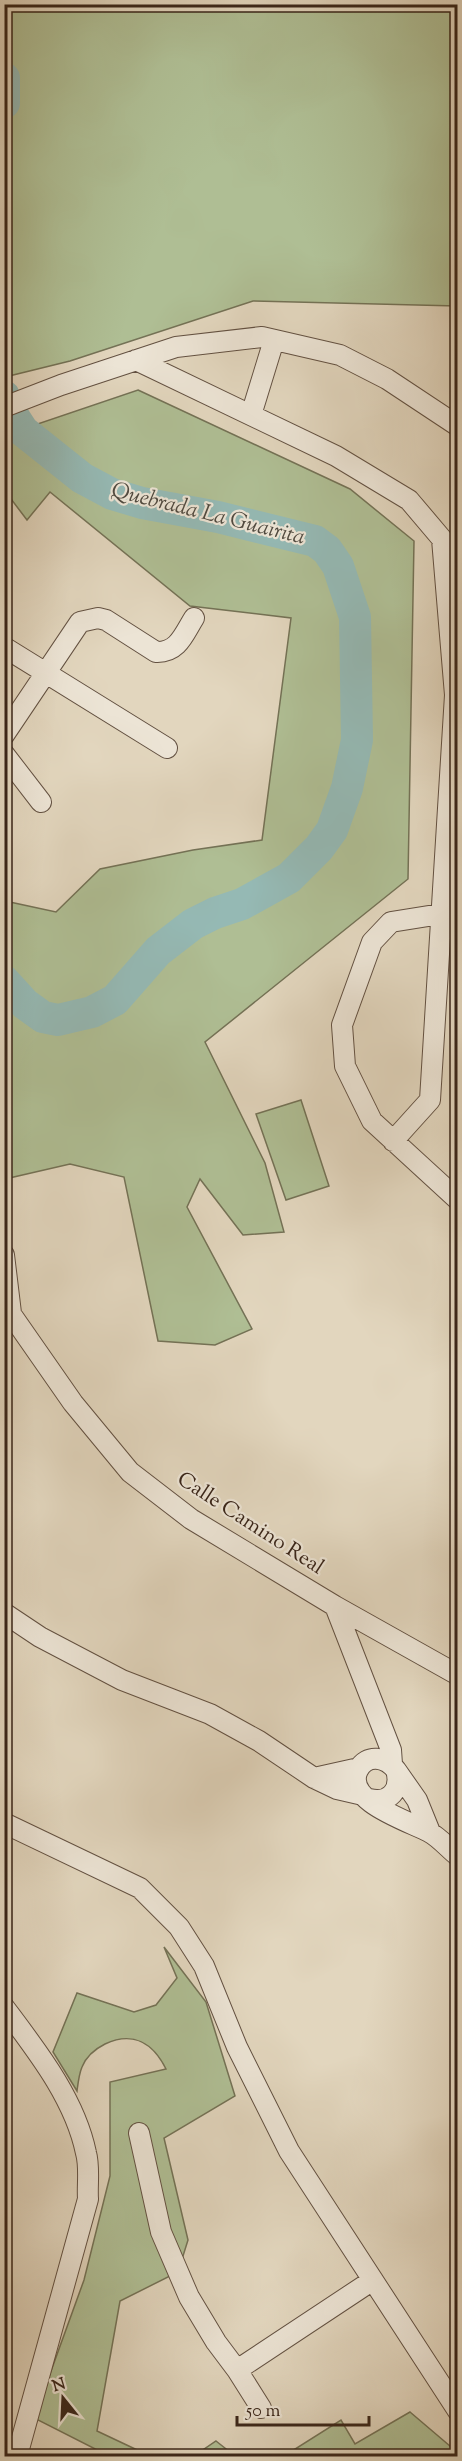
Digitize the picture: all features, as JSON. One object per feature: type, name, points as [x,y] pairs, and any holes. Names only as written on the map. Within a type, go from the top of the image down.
[{"type":"street","points":[[4,407],[176,347],[262,337],[340,355],[387,379],[458,426]]},
{"type":"street","points":[[251,415],[274,340]]},
{"type":"street","points":[[136,360],[336,456],[409,500],[442,539],[451,561],[455,695],[454,782],[441,914],[430,1100],[393,1141]]},
{"type":"street","points":[[4,735],[77,624],[98,618],[106,620],[156,652],[163,652],[175,648],[194,618]]},
{"type":"street","points":[[4,647],[166,748]]},
{"type":"street","points":[[4,754],[41,802]]},
{"type":"street","points":[[441,914],[392,922],[372,942],[342,1025],[345,1066],[372,1121],[458,1200]]},
{"type":"street","name":"Calle Camino Real","points":[[4,1255],[8,1309],[73,1403],[130,1472],[191,1520],[335,1606],[458,1675]]},
{"type":"street","points":[[4,1613],[40,1637],[122,1680],[210,1714],[259,1741],[314,1778],[337,1789],[383,1800],[395,1791],[398,1784],[391,1750],[335,1606]]},
{"type":"street","points":[[380,1720],[356,1782],[366,1797],[401,1821],[430,1832],[458,1856]]},
{"type":"street","points":[[314,1778],[362,1765],[378,1758],[394,1767],[417,1800],[430,1832]]},
{"type":"street","points":[[401,1821],[417,1800]]},
{"type":"street","points":[[4,1823],[140,1888],[179,1927],[204,1966],[237,2047],[289,2151],[458,2411]]},
{"type":"street","points":[[4,2007],[37,2051],[77,2121],[87,2155],[87,2199],[17,2457]]},
{"type":"street","points":[[139,2133],[160,2232],[189,2297],[216,2342],[261,2408]]},
{"type":"street","points":[[237,2370],[373,2280]]},
{"type":"green space","points":[[4,5],[457,5],[457,306],[253,301],[70,361],[5,377]]},
{"type":"green space","points":[[138,390],[350,489],[414,541],[408,879],[205,1042],[265,1163],[284,1232],[243,1235],[200,1179],[187,1207],[252,1329],[215,1345],[158,1341],[124,1177],[70,1164],[5,1179],[5,901],[56,912],[100,869],[193,850],[262,840],[291,618],[190,606],[50,492],[27,520],[5,491],[5,435]]},
{"type":"green space","points":[[301,1100],[329,1186],[286,1200],[256,1114]]},
{"type":"green space","points":[[164,1947],[206,2002],[235,2096],[164,2138],[188,2240],[178,2272],[120,2301],[97,2431],[150,2456],[109,2456],[34,2418],[84,2280],[110,2176],[110,2082],[166,2069],[155,2052],[141,2042],[133,2039],[115,2040],[98,2048],[86,2060],[80,2073],[77,2091],[53,2052],[77,1993],[134,2012],[156,2005],[177,1978]]},
{"type":"green space","points":[[410,2412],[457,2452],[457,2456],[284,2456],[341,2420],[355,2444]]},
{"type":"green space","points":[[216,2441],[235,2456],[194,2456]]},
{"type":"waterway","name":"Quebrada La Guairita","points":[[4,78],[4,103]]},
{"type":"waterway","name":"Quebrada La Guairita","points":[[4,396],[8,408],[23,431],[82,478],[112,494],[142,503],[218,517],[315,541],[327,550],[338,566],[355,617],[357,740],[347,788],[332,830],[319,848],[289,878],[242,904],[215,913],[193,924],[158,951],[115,1000],[92,1012],[58,1020],[43,1017],[25,1004],[4,981]]}]
